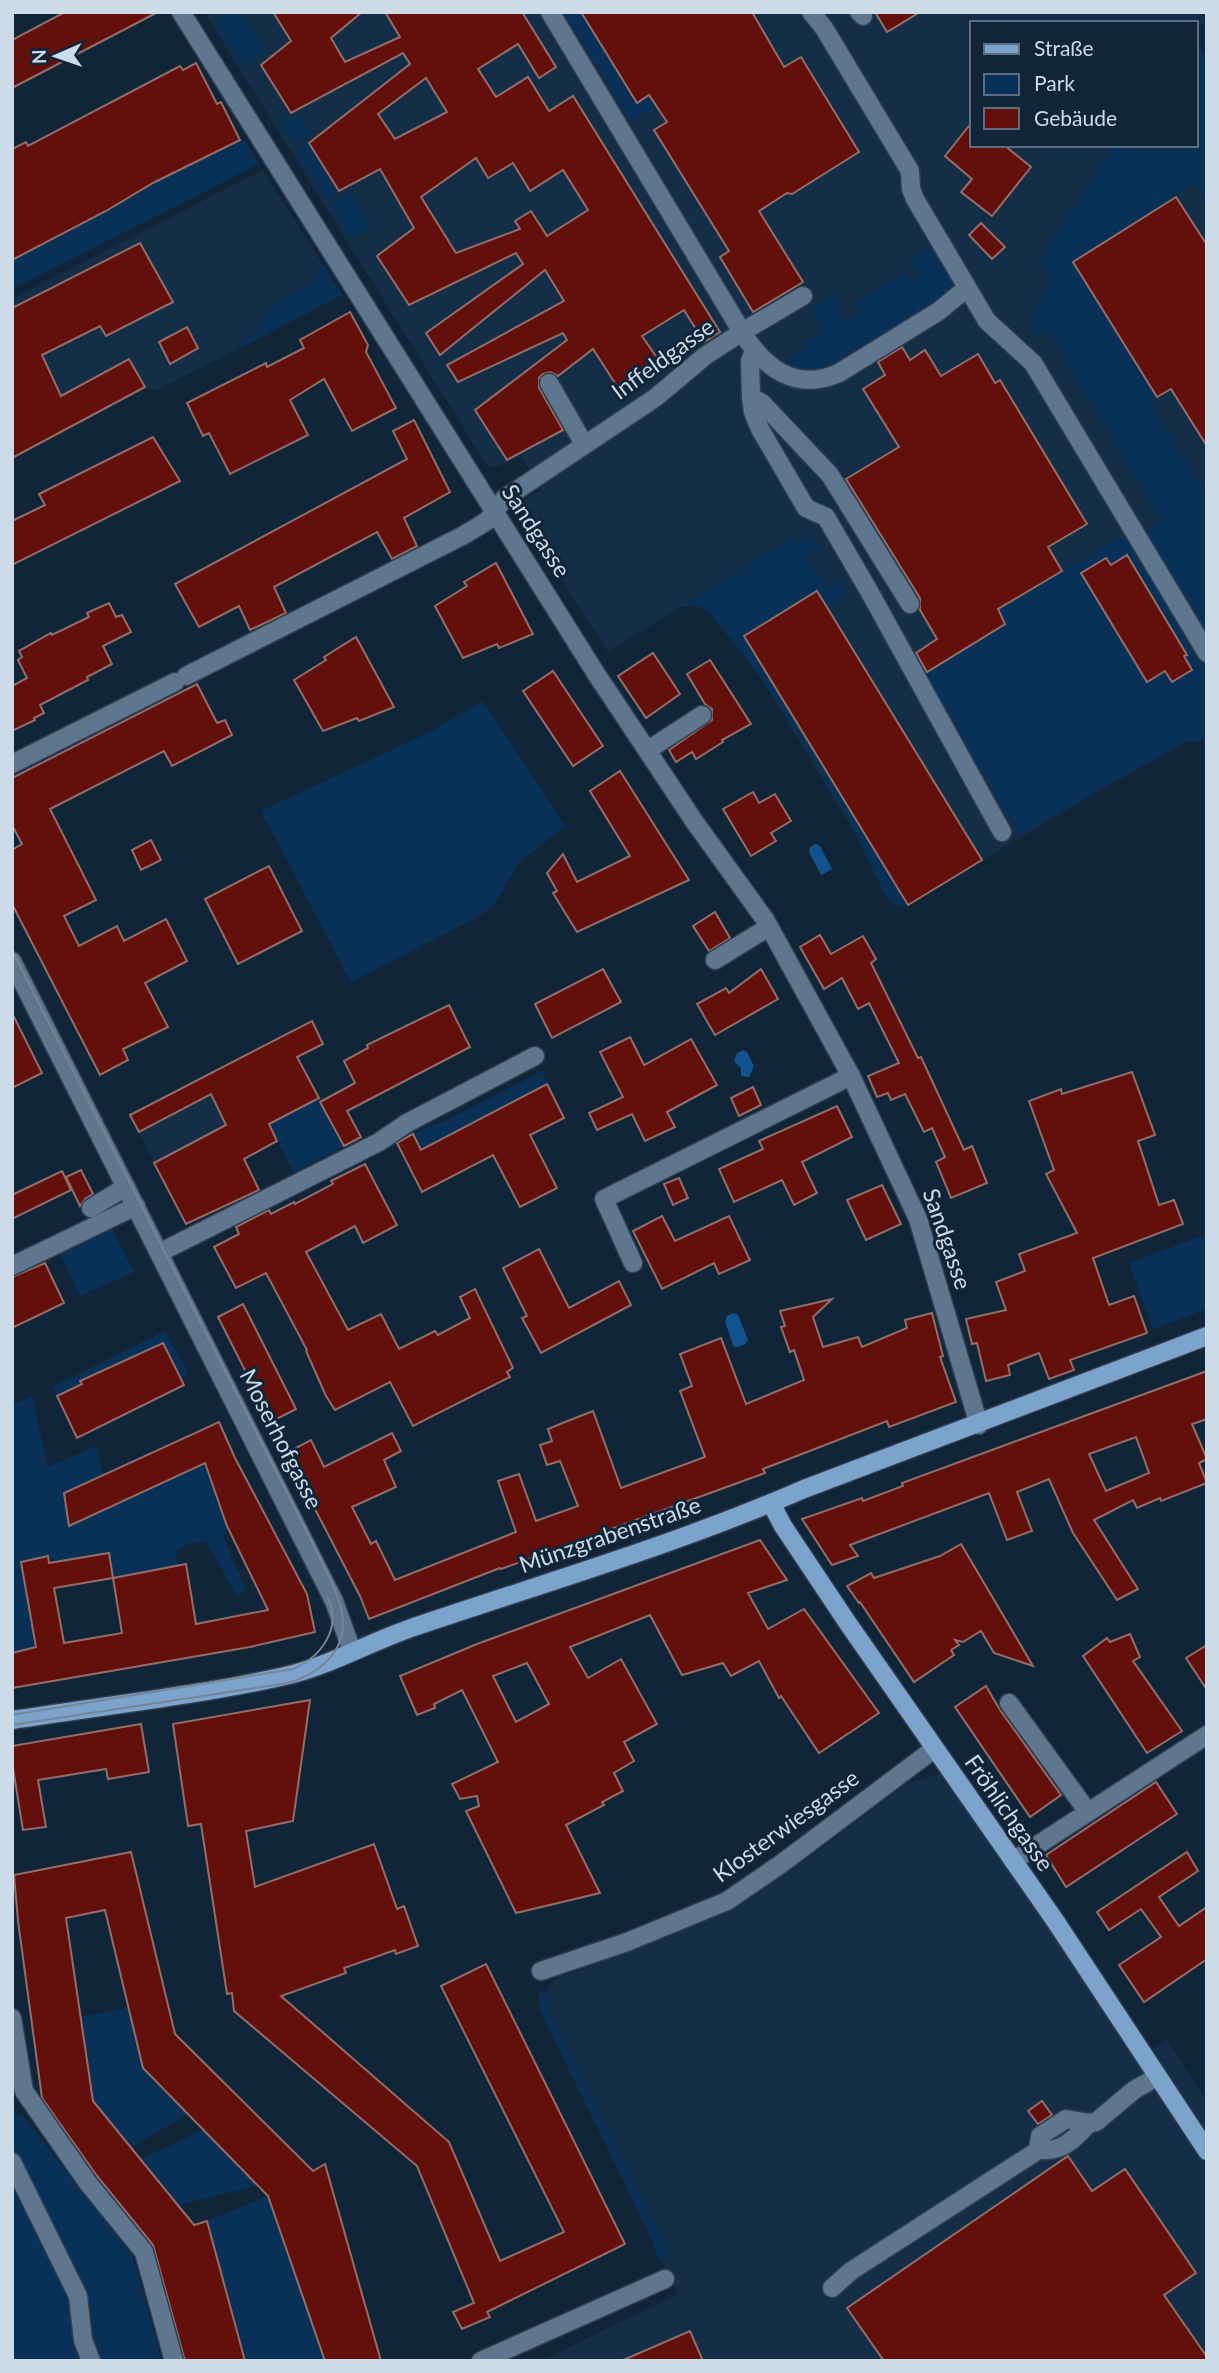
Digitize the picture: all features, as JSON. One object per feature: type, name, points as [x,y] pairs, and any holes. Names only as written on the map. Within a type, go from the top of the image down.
[{"type":"main road","name":"Münzgrabenstraße","points":[[12,1720],[286,1676],[313,1668],[352,1651],[771,1503],[1207,1336]]},
{"type":"main road","name":"Fröhlichgasse","points":[[771,1503],[801,1553],[1087,1968],[1207,2151]]},
{"type":"street","name":"Sandgasse","points":[[181,12],[595,672],[694,821],[769,927],[851,1076],[918,1219],[979,1424]]},
{"type":"street","points":[[550,12],[742,332],[803,296]]},
{"type":"street","points":[[811,12],[830,38],[910,172],[911,189],[915,199],[986,321],[1033,363],[1207,653]]},
{"type":"street","name":"Inffeldgasse","points":[[12,764],[464,535],[487,521],[505,498],[655,398],[705,356],[742,332],[754,352],[777,370],[799,381],[824,380],[929,317],[955,300],[967,288]]},
{"type":"street","points":[[754,352],[750,360],[751,397],[753,412],[760,429],[806,508],[826,517],[1002,832]]},
{"type":"street","points":[[549,383],[584,444]]},
{"type":"street","points":[[751,397],[762,403],[830,475],[910,604]]},
{"type":"street","points":[[648,750],[702,715]]},
{"type":"street","points":[[715,960],[769,927]]},
{"type":"street","name":"Moserhofgasse","points":[[12,961],[334,1601],[352,1651]]},
{"type":"street","points":[[159,1253],[358,1153],[407,1123],[535,1056]]},
{"type":"street","points":[[633,1263],[604,1199],[851,1076]]},
{"type":"street","points":[[90,1208],[126,1187]]},
{"type":"street","points":[[12,1266],[136,1206]]},
{"type":"street","points":[[1009,1703],[1088,1812]]},
{"type":"street","points":[[1013,1861],[1207,1735]]},
{"type":"street","name":"Klosterwiesgasse","points":[[541,1971],[627,1942],[727,1901],[934,1749]]},
{"type":"street","points":[[12,2018],[24,2091],[88,2183],[144,2252],[174,2361]]},
{"type":"street","points":[[832,2288],[851,2272],[1038,2149],[1047,2151],[1074,2140],[1089,2123],[1096,2122],[1134,2090],[1157,2077]]},
{"type":"street","points":[[12,2162],[78,2296],[83,2340],[91,2361]]},
{"type":"street","points":[[481,2361],[665,2279]]},
{"type":"shaded area","points":[[204,12],[1207,12],[1207,23],[1198,26],[1198,21],[970,21],[970,147],[1113,147],[1039,258],[1207,537],[1207,729],[1186,738],[908,905],[893,896],[708,590],[608,652],[518,513],[521,502],[541,490],[521,456],[490,467]]},
{"type":"shaded area","points":[[263,170],[342,295],[157,390],[145,387],[12,458],[12,299]]},
{"type":"shaded area","points":[[1194,182],[1207,203],[1207,492],[1148,400],[1157,396],[1073,262],[1137,223]]},
{"type":"shaded area","points":[[816,844],[820,846],[832,869],[821,875],[809,852],[810,847]]},
{"type":"shaded area","points":[[743,1050],[747,1052],[754,1066],[749,1077],[741,1076],[741,1068],[734,1061],[737,1053]]},
{"type":"shaded area","points":[[202,1078],[235,1142],[163,1180],[130,1115]]},
{"type":"shaded area","points":[[733,1313],[738,1315],[748,1340],[739,1347],[734,1347],[725,1322],[727,1316]]},
{"type":"shaded area","points":[[948,1771],[1144,2056],[1167,2040],[1207,2102],[1207,2361],[541,2361],[678,2294],[540,2010],[549,1986],[554,1980],[732,1911],[903,1786]]},
{"type":"green space","points":[[230,12],[238,12],[267,50],[245,68],[216,22]]},
{"type":"green space","points":[[563,12],[581,12],[637,102],[649,95],[656,106],[631,121]]},
{"type":"green space","points":[[1198,43],[1207,60],[1207,203],[1193,182],[1137,223],[1073,262],[1157,397],[1149,401],[1207,492],[1207,645],[1166,575],[1145,530],[1161,520],[1048,330],[1038,335],[1032,318],[1038,301],[1052,279],[1039,258],[1113,147],[1198,147]]},
{"type":"green space","points":[[300,114],[311,133],[293,144],[280,124]]},
{"type":"green space","points":[[240,140],[245,141],[259,164],[12,289],[12,260],[88,220],[102,178],[116,205],[153,183]]},
{"type":"green space","points":[[307,144],[337,192],[326,199],[296,151]]},
{"type":"green space","points":[[352,193],[372,227],[351,239],[331,205]]},
{"type":"green space","points":[[933,244],[950,274],[952,293],[834,369],[808,375],[781,362],[809,347],[806,342],[825,331],[813,309],[838,294],[840,299],[836,302],[849,322],[862,313],[856,303],[905,272],[912,281],[922,274],[911,257]]},
{"type":"green space","points":[[322,265],[342,295],[240,348],[244,339],[258,331],[272,308],[320,275],[317,268]]},
{"type":"green space","points":[[812,535],[820,547],[806,556],[827,589],[840,581],[848,595],[827,607],[817,591],[744,636],[908,905],[898,906],[887,898],[842,807],[797,731],[747,659],[707,610],[696,606],[680,607],[794,537],[798,543]]},
{"type":"green space","points":[[1115,540],[1123,540],[1132,546],[1207,666],[1207,741],[1188,741],[1019,835],[923,674],[1005,624],[998,609]]},
{"type":"green space","points":[[483,701],[565,826],[518,864],[494,905],[478,917],[351,982],[261,811],[432,731]]},
{"type":"green space","points":[[543,1071],[547,1084],[430,1145],[447,1179],[436,1178],[413,1134],[443,1122]]},
{"type":"green space","points":[[319,1098],[344,1146],[294,1172],[269,1124]]},
{"type":"green space","points":[[110,1226],[134,1272],[80,1296],[58,1250]]},
{"type":"green space","points":[[1207,1234],[1207,1309],[1153,1329],[1129,1263]]},
{"type":"green space","points":[[165,1331],[188,1374],[180,1378],[162,1343],[81,1381],[82,1384],[57,1396],[52,1387]]},
{"type":"green space","points":[[32,1396],[48,1467],[96,1446],[104,1476],[65,1493],[69,1524],[204,1464],[230,1531],[223,1536],[246,1590],[237,1596],[206,1541],[188,1544],[175,1552],[179,1565],[113,1578],[109,1554],[58,1562],[48,1556],[22,1562],[35,1642],[31,1649],[12,1653],[12,1405]]},
{"type":"green space","points":[[539,1991],[546,1993],[547,2010],[671,2255],[663,2260],[658,2259],[650,2234],[540,2010]]},
{"type":"green space","points":[[128,2008],[143,2069],[189,2114],[131,2147],[93,2101],[79,2017]]},
{"type":"green space","points":[[12,2108],[17,2117],[22,2115],[132,2254],[162,2361],[12,2361]]},
{"type":"green space","points":[[204,2129],[260,2185],[179,2205],[142,2159]]},
{"type":"green space","points":[[268,2196],[325,2361],[245,2361],[207,2221]]},
{"type":"building","points":[[65,12],[158,12],[12,88],[12,40]]},
{"type":"building","points":[[273,12],[362,12],[331,38],[345,62],[400,37],[385,12],[522,12],[556,67],[539,78],[518,44],[478,69],[496,97],[528,77],[549,111],[573,96],[720,332],[704,342],[684,310],[642,336],[662,365],[620,391],[593,349],[558,376],[550,372],[543,374],[539,378],[539,388],[563,430],[507,460],[475,410],[567,340],[563,333],[458,382],[447,365],[564,301],[545,270],[440,355],[426,333],[523,264],[516,253],[409,305],[377,256],[414,228],[380,169],[339,191],[309,143],[410,64],[403,53],[291,113],[261,65],[291,41]],"holes":[[[426,78],[447,112],[395,139],[378,114]],[[476,158],[488,178],[513,163],[530,191],[563,170],[588,210],[547,236],[531,211],[515,221],[520,229],[456,253],[421,197]]]},
{"type":"building","points":[[581,12],[752,12],[784,67],[801,57],[859,152],[792,194],[787,193],[759,211],[803,282],[753,312],[720,257],[729,251],[654,130],[667,122],[649,95],[637,103]]},
{"type":"building","points":[[875,12],[920,12],[887,32]]},
{"type":"building","points":[[196,63],[217,104],[221,102],[240,140],[153,183],[12,260],[12,149],[26,142],[28,146],[180,66],[183,70]]},
{"type":"building","points":[[970,125],[970,147],[1006,147],[1031,167],[992,216],[961,192],[972,179],[945,156]]},
{"type":"building","points":[[1176,197],[1207,245],[1207,446],[1171,389],[1157,397],[1073,262]]},
{"type":"building","points":[[981,223],[1005,247],[992,259],[969,235]]},
{"type":"building","points":[[140,243],[173,302],[106,336],[100,326],[42,355],[61,396],[129,359],[145,387],[12,458],[12,308]]},
{"type":"building","points":[[350,312],[368,345],[366,352],[396,408],[352,431],[324,379],[290,400],[308,435],[230,474],[209,433],[203,436],[187,403],[266,363],[267,367],[304,348],[300,340]]},
{"type":"building","points":[[187,327],[198,348],[170,364],[159,342]]},
{"type":"building","points":[[902,347],[910,360],[925,350],[941,376],[978,354],[995,383],[1000,380],[1087,524],[1048,547],[1062,571],[998,609],[1005,624],[927,672],[916,653],[937,639],[920,610],[920,598],[846,479],[899,447],[863,389],[885,375],[878,362]]},
{"type":"building","points":[[414,420],[450,492],[404,518],[417,546],[392,559],[377,532],[274,587],[286,613],[250,630],[239,606],[199,627],[175,584],[407,459],[393,431]]},
{"type":"building","points":[[153,437],[180,481],[12,565],[12,521],[45,505],[39,494]]},
{"type":"building","points":[[1127,555],[1187,655],[1184,656],[1192,670],[1172,682],[1165,671],[1147,682],[1081,573],[1106,558],[1111,565]]},
{"type":"building","points":[[496,563],[533,634],[499,648],[497,644],[463,658],[435,606],[467,586],[464,582]]},
{"type":"building","points":[[817,591],[982,860],[908,905],[744,636]]},
{"type":"building","points":[[109,603],[116,617],[122,615],[131,632],[103,646],[112,664],[40,705],[44,713],[12,731],[12,686],[27,678],[18,660],[22,657],[19,651],[51,633],[52,635],[89,617],[87,613]]},
{"type":"building","points":[[356,637],[394,707],[323,731],[294,680]]},
{"type":"building","points":[[653,653],[680,694],[646,718],[618,676]]},
{"type":"building","points":[[710,660],[751,724],[696,759],[692,752],[676,762],[669,750],[712,720],[712,709],[705,704],[687,674]]},
{"type":"building","points":[[553,671],[603,746],[573,766],[523,691]]},
{"type":"building","points":[[197,684],[217,723],[225,720],[232,735],[172,766],[164,751],[50,809],[96,900],[64,916],[79,946],[117,926],[124,941],[166,919],[187,961],[145,983],[168,1027],[123,1049],[128,1060],[100,1075],[12,904],[12,850],[22,844],[12,825],[12,778]]},
{"type":"building","points":[[620,771],[689,880],[577,932],[553,893],[557,891],[547,873],[563,854],[577,882],[630,856],[590,791]]},
{"type":"building","points":[[753,792],[759,803],[775,794],[791,821],[771,833],[776,841],[751,856],[723,809]]},
{"type":"building","points":[[151,840],[161,860],[141,870],[132,850]]},
{"type":"building","points":[[269,866],[302,931],[238,964],[205,899]]},
{"type":"building","points":[[715,912],[730,938],[709,951],[693,926]]},
{"type":"building","points":[[820,935],[831,954],[863,936],[876,959],[871,963],[918,1058],[921,1057],[964,1150],[972,1146],[987,1183],[951,1198],[936,1162],[945,1157],[932,1128],[924,1132],[905,1094],[891,1100],[888,1093],[877,1097],[868,1076],[899,1063],[869,1003],[858,1009],[842,978],[824,989],[800,947]]},
{"type":"building","points":[[603,969],[621,1002],[552,1038],[535,1004]]},
{"type":"building","points":[[761,969],[778,999],[715,1035],[697,1004],[726,988],[729,993]]},
{"type":"building","points":[[449,1005],[470,1047],[347,1111],[361,1137],[344,1146],[320,1102],[355,1083],[344,1061],[368,1048],[367,1045]]},
{"type":"building","points":[[12,1013],[42,1073],[12,1088]]},
{"type":"building","points":[[312,1021],[323,1044],[297,1057],[319,1098],[269,1124],[277,1141],[244,1159],[259,1190],[186,1224],[154,1163],[226,1125],[211,1094],[139,1132],[130,1115]]},
{"type":"building","points":[[630,1037],[644,1065],[691,1039],[717,1085],[667,1112],[675,1127],[645,1141],[632,1114],[597,1130],[589,1113],[623,1097],[600,1052]]},
{"type":"building","points":[[1132,1072],[1155,1135],[1138,1141],[1159,1205],[1174,1200],[1183,1224],[1093,1258],[1109,1305],[1134,1296],[1147,1333],[1070,1360],[1074,1370],[1049,1379],[1039,1353],[1008,1365],[1010,1375],[986,1381],[977,1343],[972,1344],[966,1319],[1006,1310],[996,1282],[1025,1271],[1019,1254],[1077,1233],[1046,1174],[1054,1170],[1029,1101],[1061,1089],[1062,1094]]},
{"type":"building","points":[[547,1084],[564,1118],[530,1135],[557,1188],[520,1207],[493,1155],[422,1192],[397,1143],[413,1134],[421,1150]]},
{"type":"building","points":[[753,1087],[761,1105],[739,1116],[731,1098]]},
{"type":"building","points":[[837,1106],[852,1137],[802,1162],[817,1193],[794,1205],[782,1180],[734,1202],[719,1169],[763,1149],[759,1141]]},
{"type":"building","points":[[365,1164],[397,1225],[363,1243],[355,1226],[306,1252],[348,1330],[381,1314],[399,1349],[435,1331],[438,1335],[470,1318],[460,1297],[475,1289],[513,1368],[507,1372],[510,1377],[413,1426],[390,1382],[335,1410],[266,1273],[236,1288],[214,1247],[239,1234],[236,1227],[269,1210],[271,1214],[294,1202],[295,1204],[333,1184],[331,1181]]},
{"type":"building","points":[[81,1170],[93,1194],[80,1206],[66,1177]]},
{"type":"building","points":[[62,1171],[71,1190],[12,1219],[12,1195]]},
{"type":"building","points":[[679,1178],[688,1198],[673,1205],[664,1184]]},
{"type":"building","points":[[882,1185],[901,1224],[866,1240],[847,1200]]},
{"type":"building","points":[[662,1216],[675,1241],[729,1216],[750,1260],[719,1274],[714,1263],[662,1289],[633,1231]]},
{"type":"building","points":[[539,1249],[569,1308],[619,1281],[631,1305],[541,1353],[522,1318],[527,1316],[503,1268]]},
{"type":"building","points":[[45,1263],[64,1303],[12,1328],[12,1277]]},
{"type":"building","points":[[832,1299],[813,1317],[823,1347],[858,1337],[862,1347],[907,1328],[905,1320],[932,1313],[943,1356],[940,1357],[956,1402],[889,1427],[887,1421],[763,1469],[765,1473],[500,1568],[369,1619],[360,1596],[286,1453],[311,1440],[324,1467],[392,1433],[401,1451],[384,1460],[396,1487],[352,1507],[371,1544],[376,1541],[395,1580],[516,1532],[498,1481],[519,1474],[536,1521],[578,1506],[560,1461],[547,1465],[540,1445],[552,1441],[548,1429],[565,1422],[593,1411],[621,1488],[705,1457],[680,1391],[692,1386],[680,1354],[721,1338],[746,1404],[804,1380],[794,1350],[790,1352],[781,1327],[785,1326],[780,1311]]},
{"type":"building","points":[[243,1304],[296,1409],[271,1422],[218,1317]]},
{"type":"building","points":[[163,1343],[184,1385],[77,1438],[57,1396],[82,1384],[80,1381]]},
{"type":"building","points":[[1207,1371],[1207,1419],[1192,1424],[1207,1459],[1199,1463],[1207,1483],[1137,1508],[1133,1500],[1094,1520],[1138,1589],[1117,1600],[1073,1533],[1049,1479],[1017,1492],[1032,1531],[1007,1540],[989,1493],[850,1545],[858,1556],[832,1565],[802,1519],[862,1498],[863,1501],[903,1486],[902,1483]],"holes":[[[1136,1437],[1149,1473],[1106,1491],[1089,1454]]]},
{"type":"building","points":[[219,1422],[235,1458],[307,1594],[315,1632],[250,1647],[12,1688],[12,1653],[36,1647],[21,1562],[48,1556],[49,1563],[109,1553],[113,1578],[186,1564],[196,1624],[268,1610],[227,1526],[205,1463],[69,1526],[64,1493]],"holes":[[[113,1578],[122,1633],[64,1643],[54,1588]]]},
{"type":"building","points":[[760,1540],[787,1580],[748,1593],[768,1629],[804,1609],[879,1713],[819,1753],[781,1696],[779,1698],[759,1661],[731,1676],[723,1663],[682,1675],[650,1615],[570,1647],[588,1678],[621,1659],[657,1724],[624,1742],[634,1761],[614,1773],[623,1791],[602,1802],[604,1805],[566,1825],[600,1893],[516,1913],[466,1811],[479,1806],[477,1796],[460,1799],[452,1784],[498,1762],[462,1690],[434,1704],[435,1708],[417,1715],[400,1676],[477,1644]],"holes":[[[527,1663],[549,1704],[516,1722],[493,1676]]]},
{"type":"building","points":[[961,1544],[1033,1666],[994,1653],[981,1631],[963,1642],[955,1640],[959,1645],[951,1650],[954,1655],[914,1682],[847,1586],[871,1573],[874,1578],[940,1556]]},
{"type":"building","points":[[1130,1634],[1140,1657],[1133,1661],[1182,1731],[1147,1753],[1083,1656],[1107,1638],[1110,1642]]},
{"type":"building","points":[[1207,1645],[1207,1690],[1186,1658]]},
{"type":"building","points":[[986,1686],[1061,1795],[1030,1817],[955,1707]]},
{"type":"building","points":[[310,1700],[293,1821],[246,1831],[255,1887],[374,1844],[397,1909],[404,1906],[418,1946],[396,1954],[395,1950],[344,1968],[346,1973],[281,1996],[449,2142],[500,2261],[564,2232],[441,1986],[486,1964],[625,2244],[487,2312],[490,2317],[462,2329],[453,2312],[474,2303],[417,2166],[234,2011],[232,1993],[227,1994],[201,1824],[188,1826],[173,1724]]},
{"type":"building","points":[[141,1724],[149,1772],[108,1779],[106,1769],[38,1780],[46,1827],[23,1830],[12,1746]]},
{"type":"building","points":[[1156,1782],[1177,1814],[1066,1887],[1046,1855]]},
{"type":"building","points":[[131,1852],[175,2034],[313,2171],[325,2164],[381,2361],[325,2361],[268,2196],[143,2068],[105,1910],[66,1918],[93,2101],[194,2225],[207,2221],[245,2361],[185,2361],[153,2245],[97,2176],[42,2098],[14,1875]]},
{"type":"building","points":[[1187,1852],[1198,1871],[1159,1897],[1179,1926],[1207,1907],[1207,1959],[1144,2002],[1119,1965],[1161,1937],[1141,1909],[1109,1930],[1097,1912]]},
{"type":"building","points":[[1042,2101],[1052,2115],[1038,2124],[1028,2111]]},
{"type":"building","points":[[1068,2156],[1092,2191],[1125,2169],[1196,2273],[1164,2295],[1207,2357],[1207,2361],[884,2361],[847,2308]]},
{"type":"building","points":[[690,2331],[703,2361],[621,2361]]},
{"type":"tram line","points":[[12,950],[317,1552],[337,1594],[343,1621],[339,1644],[327,1661],[309,1674],[288,1683],[12,1725]]},
{"type":"tram line","points":[[12,1715],[293,1669],[312,1657],[326,1641],[332,1620],[328,1598]]}]
